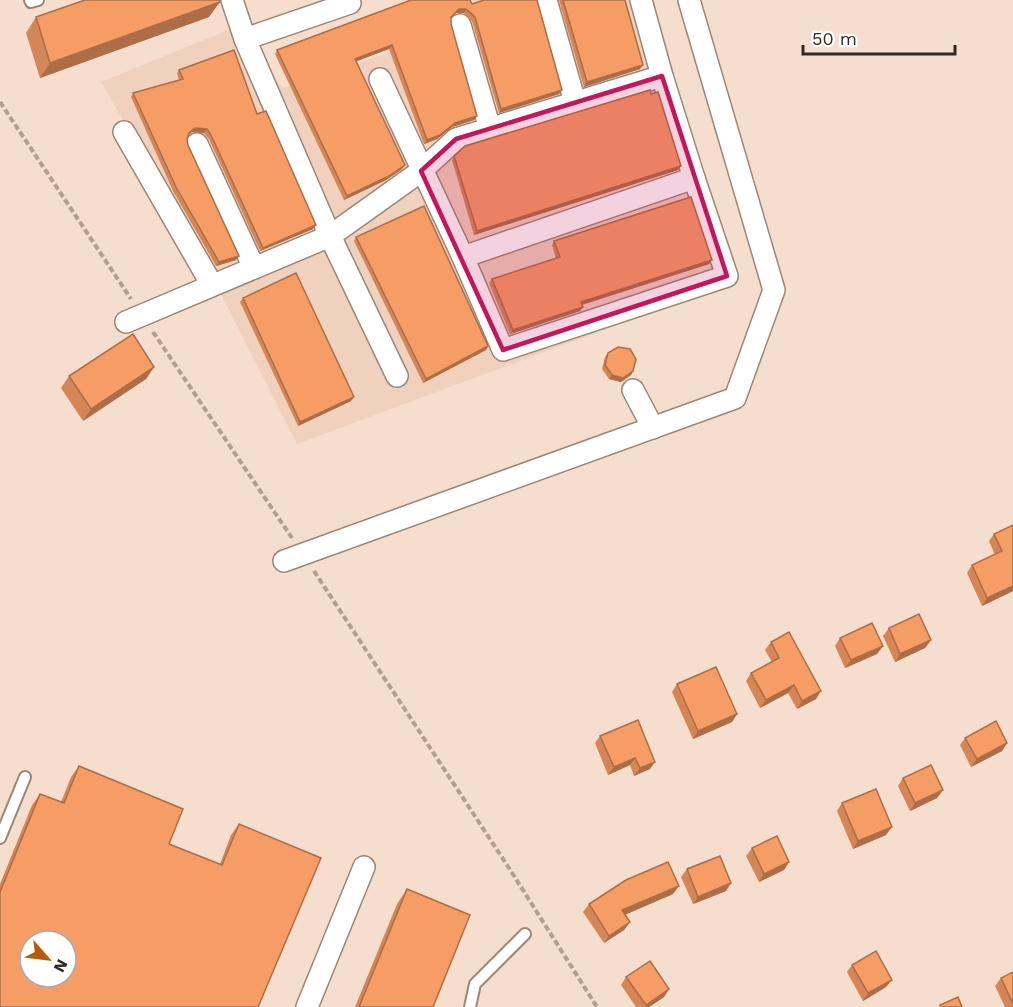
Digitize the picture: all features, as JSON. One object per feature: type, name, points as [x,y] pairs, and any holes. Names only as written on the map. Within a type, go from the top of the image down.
[{"type":"street","points":[[232,0],[245,39],[330,236],[397,376]]},
{"type":"street","points":[[546,0],[575,102]]},
{"type":"street","points":[[381,79],[503,350],[727,276],[662,76],[641,0]]},
{"type":"street","points":[[294,558],[735,398],[774,290],[689,0]]},
{"type":"street","points":[[245,39],[350,3]]},
{"type":"street","points":[[460,26],[489,129]]},
{"type":"street","points":[[134,318],[330,236],[421,171],[456,139],[662,76]]},
{"type":"street","points":[[124,132],[212,285]]},
{"type":"street","points":[[198,144],[254,268]]},
{"type":"street","points":[[463,257],[694,178]]},
{"type":"street","points":[[633,390],[653,428]]},
{"type":"street","points":[[307,1007],[364,867]]},
{"type":"lane","points":[[30,0],[31,2],[38,0]]},
{"type":"lane","points":[[0,838],[25,777]]},
{"type":"lane","points":[[470,1007],[475,984],[525,934]]},
{"type":"path","points":[[0,102],[134,318],[294,558],[509,868],[597,1007]]},
{"type":"highlighted area","points":[[662,76],[727,276],[503,350],[421,171],[456,139]]},
{"type":"shaded area","points":[[472,0],[646,0],[738,280],[297,444],[208,269],[101,82],[233,28],[283,88],[429,39],[474,7]]},
{"type":"building","points":[[85,0],[219,0],[220,2],[50,63],[36,17]]},
{"type":"building","points":[[411,0],[470,0],[472,4],[484,0],[537,0],[562,90],[501,109],[475,17],[466,9],[459,9],[451,17],[451,24],[477,116],[455,123],[440,135],[427,140],[392,45],[355,59],[405,165],[389,176],[347,196],[277,50]]},
{"type":"building","points":[[563,0],[625,0],[643,65],[587,82]]},
{"type":"building","points":[[234,50],[257,114],[266,111],[316,225],[263,248],[211,135],[207,129],[195,128],[189,133],[188,145],[239,256],[219,262],[176,187],[133,93],[183,79],[179,70]]},
{"type":"building","points":[[650,90],[651,94],[658,92],[681,166],[477,231],[454,156],[465,146]]},
{"type":"building","points":[[691,197],[712,260],[581,302],[583,307],[513,330],[492,279],[560,257],[554,241]]},
{"type":"building","points":[[424,206],[488,346],[426,379],[356,237]]},
{"type":"building","points":[[296,273],[354,397],[300,422],[243,298]]},
{"type":"building","points":[[133,334],[154,367],[91,409],[69,376]]},
{"type":"building","points":[[618,347],[630,349],[636,359],[633,371],[623,378],[612,375],[605,365],[608,353]]},
{"type":"building","points":[[1013,525],[1013,586],[987,598],[972,565],[1002,551],[994,534]]},
{"type":"building","points":[[919,614],[931,640],[900,654],[889,628]]},
{"type":"building","points":[[872,623],[883,646],[851,660],[840,638]]},
{"type":"building","points":[[789,632],[821,691],[802,701],[794,685],[766,700],[751,673],[779,658],[771,642]]},
{"type":"building","points":[[716,667],[737,714],[698,731],[677,684]]},
{"type":"building","points":[[638,720],[655,762],[640,768],[635,758],[614,767],[600,736]]},
{"type":"building","points":[[996,721],[1007,743],[977,759],[965,738]]},
{"type":"building","points":[[931,765],[943,790],[915,803],[903,778]]},
{"type":"building","points":[[79,766],[183,809],[169,844],[222,865],[239,824],[321,858],[258,1007],[0,1007],[0,892],[40,794],[64,803]]},
{"type":"building","points":[[876,789],[892,827],[858,841],[842,803]]},
{"type":"building","points":[[777,836],[789,862],[764,874],[752,848]]},
{"type":"building","points":[[720,856],[731,883],[698,897],[687,869]]},
{"type":"building","points":[[668,862],[679,886],[622,910],[630,922],[609,936],[589,904],[626,880]]},
{"type":"building","points":[[407,889],[470,915],[433,1007],[359,1007]]},
{"type":"building","points":[[876,951],[892,980],[868,993],[852,965]]},
{"type":"building","points":[[650,961],[669,989],[646,1005],[626,977]]},
{"type":"building","points":[[1013,972],[1013,1004],[1001,978]]},
{"type":"building","points":[[958,997],[962,1007],[941,1007],[940,1005]]}]
